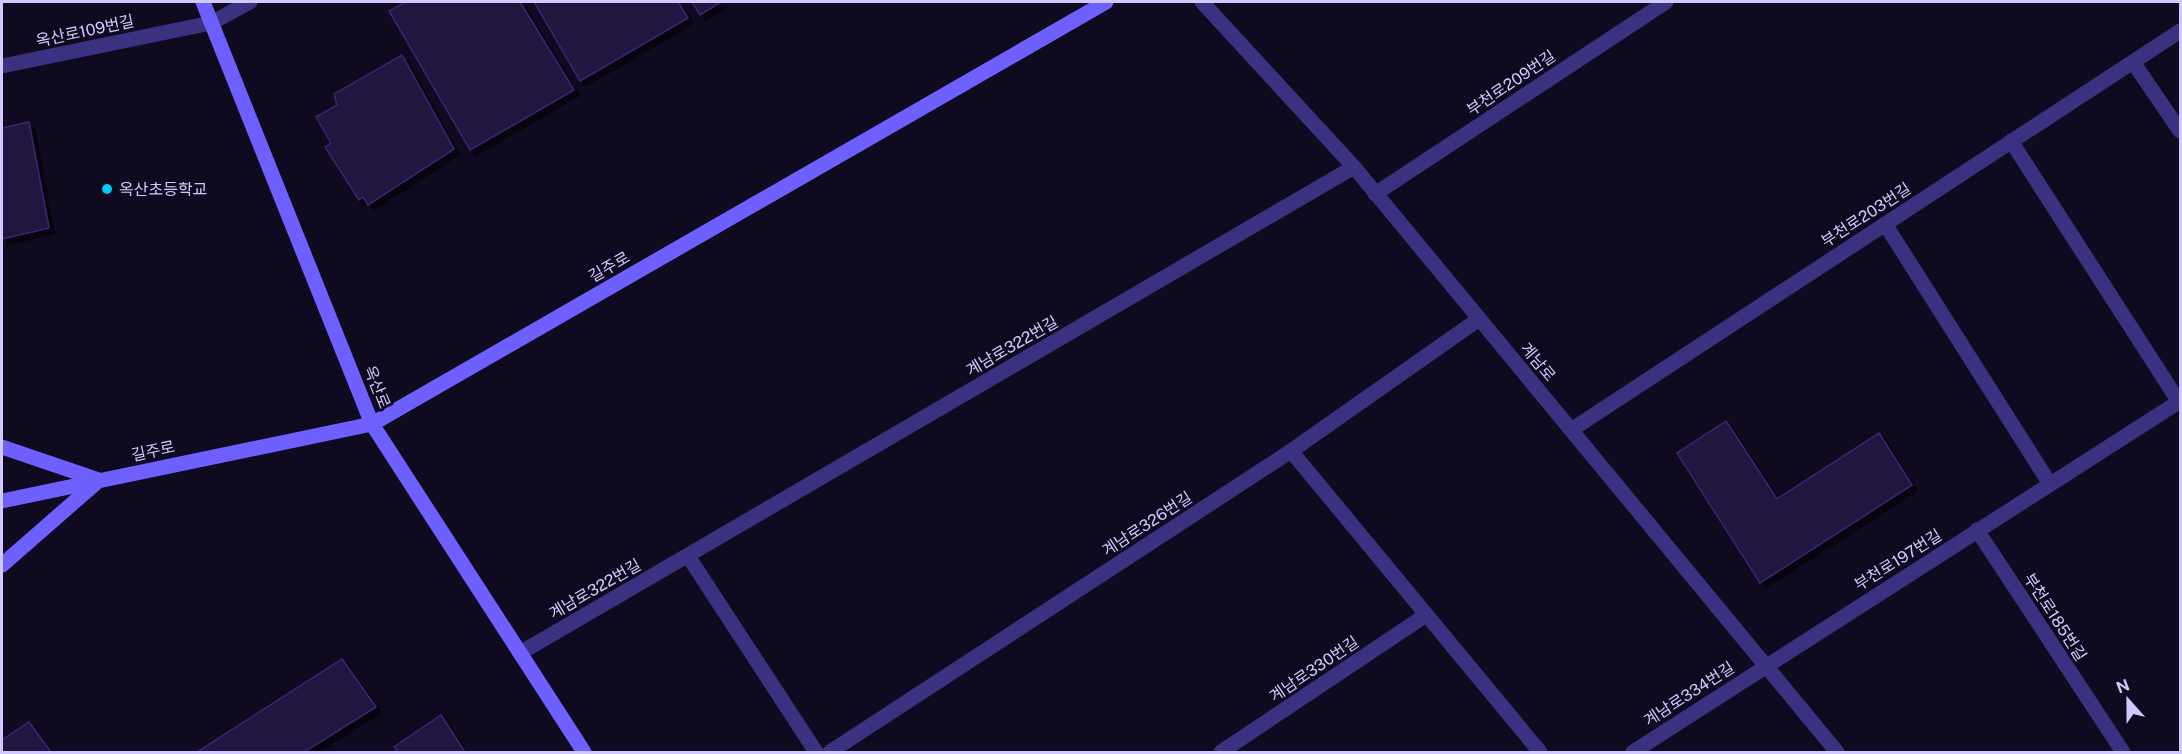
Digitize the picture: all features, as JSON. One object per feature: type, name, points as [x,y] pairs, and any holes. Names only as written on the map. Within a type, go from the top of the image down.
[{"type":"street","name":"옥산로","points":[[203,2],[372,424],[584,753]]},
{"type":"street","name":"옥산로109번길","points":[[2,66],[211,23],[250,2]]},
{"type":"street","name":"길주로","points":[[2,501],[372,424],[1106,2]]},
{"type":"street","name":"계남로","points":[[1202,2],[1354,167],[1837,753]]},
{"type":"street","name":"부천로209번길","points":[[1375,194],[1666,2]]},
{"type":"street","name":"부천로203번길","points":[[1570,430],[2181,31]]},
{"type":"street","points":[[2133,62],[2181,131]]},
{"type":"street","name":"부천로197번길","points":[[1765,665],[2180,401],[2011,141]]},
{"type":"street","name":"계남로322번길","points":[[520,653],[1354,167]]},
{"type":"street","points":[[1886,224],[2049,484]]},
{"type":"street","name":"계남로326번길","points":[[830,753],[1291,452],[1479,319]]},
{"type":"street","points":[[2,447],[99,480]]},
{"type":"street","points":[[1291,452],[1540,753]]},
{"type":"street","name":"길주로","points":[[2,566],[99,480]]},
{"type":"street","name":"부천로185번길","points":[[1977,530],[2123,753]]},
{"type":"street","points":[[688,556],[816,753]]},
{"type":"street","name":"계남로330번길","points":[[1221,753],[1426,615]]},
{"type":"street","name":"계남로334번길","points":[[1633,753],[1765,665]]},
{"type":"building","points":[[406,2],[520,2],[574,90],[470,150],[389,11]]},
{"type":"building","points":[[534,2],[678,2],[688,18],[580,81]]},
{"type":"building","points":[[692,2],[721,2],[700,15]]},
{"type":"building","points":[[402,55],[454,149],[368,205],[363,197],[359,200],[325,147],[331,143],[316,117],[337,105],[334,94]]},
{"type":"building","points":[[29,122],[49,228],[2,239],[2,128]]},
{"type":"building","points":[[1726,421],[1777,499],[1879,433],[1912,485],[1760,583],[1677,453]]},
{"type":"building","points":[[342,659],[376,707],[304,752],[197,752]]},
{"type":"building","points":[[441,715],[465,752],[398,752],[394,747]]},
{"type":"building","points":[[29,722],[51,752],[2,752],[2,740]]},
{"type":"place","name":"옥산초등학교","points":[[107,189]]}]
